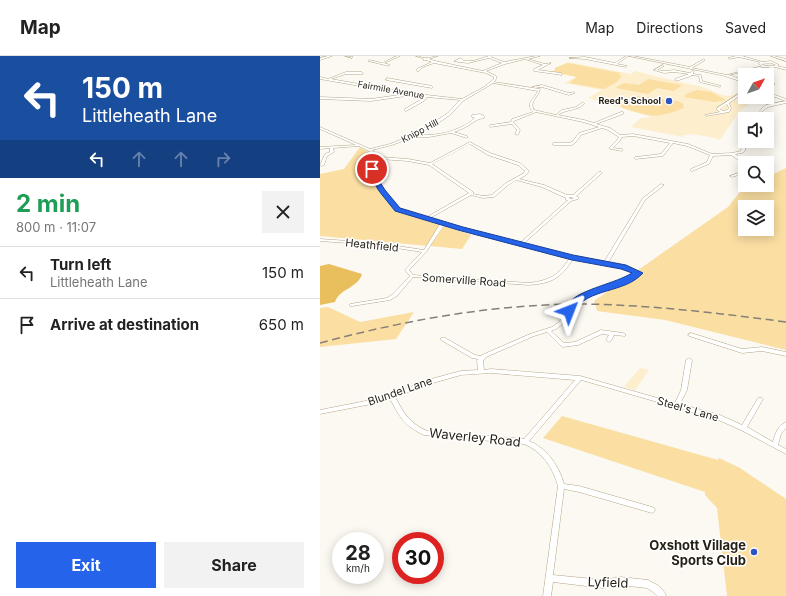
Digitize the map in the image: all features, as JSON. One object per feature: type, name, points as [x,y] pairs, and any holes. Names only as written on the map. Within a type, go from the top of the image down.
[{"type":"street","points":[[320,59],[331,56]]},
{"type":"street","points":[[346,56],[352,57]]},
{"type":"street","points":[[382,63],[399,56]]},
{"type":"street","points":[[417,56],[424,60],[484,71],[495,77],[492,82],[533,88],[539,91],[531,102],[531,110],[535,112],[602,126],[621,136],[633,135],[697,148],[712,155],[732,154],[743,151],[744,148]]},
{"type":"street","points":[[424,60],[437,56]]},
{"type":"street","points":[[463,61],[475,61],[490,56],[504,63]]},
{"type":"street","points":[[484,71],[504,63],[540,56]]},
{"type":"street","points":[[615,64],[628,56],[726,75],[738,79]]},
{"type":"street","points":[[729,58],[740,56],[762,62],[774,63],[785,60]]},
{"type":"street","points":[[772,56],[785,60]]},
{"type":"street","points":[[525,58],[546,65]]},
{"type":"street","points":[[570,58],[585,58],[626,66]]},
{"type":"street","points":[[690,68],[704,60]]},
{"type":"street","points":[[370,62],[390,65]]},
{"type":"street","points":[[418,70],[434,62]]},
{"type":"street","points":[[762,62],[760,64],[764,66]]},
{"type":"street","points":[[550,63],[535,70],[561,74]]},
{"type":"street","points":[[774,63],[778,64],[776,66]]},
{"type":"street","points":[[663,66],[655,70],[664,72],[674,71],[700,76],[701,81],[720,86]]},
{"type":"street","points":[[726,75],[764,66],[776,66],[786,69]]},
{"type":"street","points":[[676,80],[691,74],[696,69]]},
{"type":"street","points":[[328,79],[346,73],[362,73]]},
{"type":"street","name":"Fairmile Avenue","points":[[320,78],[401,93],[463,100]]},
{"type":"street","points":[[388,80],[432,87]]},
{"type":"street","name":"Knipp Hill","points":[[370,150],[392,145],[414,136],[451,113],[463,100],[492,82]]},
{"type":"street","points":[[377,88],[381,85]]},
{"type":"street","points":[[533,88],[540,86],[569,94],[574,93]]},
{"type":"street","points":[[398,96],[401,93]]},
{"type":"street","points":[[320,98],[371,100],[409,94]]},
{"type":"street","points":[[406,110],[423,100],[426,96]]},
{"type":"street","points":[[723,112],[718,109],[738,96]]},
{"type":"street","points":[[774,96],[786,101]]},
{"type":"street","points":[[761,112],[767,106],[786,101]]},
{"type":"street","points":[[706,115],[723,112],[730,109],[728,103]]},
{"type":"street","points":[[556,116],[561,110],[576,108],[583,104],[589,107]]},
{"type":"street","points":[[491,126],[512,123],[513,120],[535,112]]},
{"type":"street","points":[[594,124],[620,113],[614,113]]},
{"type":"street","points":[[414,136],[429,136],[451,132],[476,118]]},
{"type":"street","points":[[512,123],[518,130],[517,133],[523,133]]},
{"type":"street","points":[[554,144],[571,144],[580,134],[602,126]]},
{"type":"street","points":[[320,128],[370,150],[379,158],[408,160],[430,164],[471,192],[471,194],[483,197],[493,196],[525,174],[527,171],[525,168],[512,161],[484,152],[473,144],[467,144],[430,164]]},
{"type":"street","points":[[451,132],[466,137]]},
{"type":"street","points":[[621,136],[611,148],[621,150]]},
{"type":"street","points":[[616,142],[621,143]]},
{"type":"street","points":[[636,158],[662,155],[672,142]]},
{"type":"street","points":[[320,148],[359,146]]},
{"type":"street","points":[[322,165],[326,155],[332,152],[331,147]]},
{"type":"street","points":[[732,154],[738,158]]},
{"type":"street","points":[[692,170],[708,163],[712,155]]},
{"type":"street","points":[[379,158],[372,169],[372,174],[382,191],[398,209],[443,223],[572,258],[606,263],[639,273],[626,281],[584,296],[575,302],[558,325],[526,337],[482,358],[474,357],[443,339]]},
{"type":"street","points":[[520,244],[600,173]]},
{"type":"street","points":[[732,176],[738,174]]},
{"type":"street","points":[[516,179],[543,186],[569,199]]},
{"type":"street","points":[[606,263],[644,199],[662,185]]},
{"type":"street","points":[[428,218],[448,205],[471,194]]},
{"type":"street","name":"Somerville Road","points":[[443,223],[425,251],[408,270],[412,276],[529,284],[539,283],[563,273],[572,258]]},
{"type":"street","name":"Heathfield","points":[[320,240],[377,244],[425,251]]},
{"type":"street","points":[[352,305],[388,299],[395,295],[412,276]]},
{"type":"street","points":[[548,330],[563,345],[576,344],[598,332],[623,335]]},
{"type":"street","points":[[609,340],[612,333]]},
{"type":"street","points":[[691,335],[742,351],[762,349],[786,354]]},
{"type":"street","points":[[481,371],[480,361],[482,358]]},
{"type":"street","points":[[677,405],[684,390],[689,360]]},
{"type":"street","name":"Blundel Lane","points":[[320,412],[346,408],[392,397],[439,378],[461,373],[481,371],[583,379]]},
{"type":"street","points":[[525,442],[583,379]]},
{"type":"street","name":"Steel's Lane","points":[[583,379],[718,417],[743,428],[786,452]]},
{"type":"street","name":"Waverley Road","points":[[392,397],[404,419],[416,429],[426,433],[525,442],[537,448],[557,471],[562,486]]},
{"type":"street","points":[[743,428],[760,399]]},
{"type":"street","points":[[775,446],[778,433],[786,424]]},
{"type":"street","points":[[547,596],[562,486],[579,489],[652,510]]},
{"type":"street","name":"Lyfield","points":[[549,578],[603,584],[620,581],[648,584],[656,589],[662,596]]},
{"type":"shaded area","name":"Reed's School","points":[[568,62],[631,74],[635,71],[703,87],[722,95],[730,96],[738,93],[738,98],[735,100],[738,100],[738,104],[749,104],[738,112],[720,140],[691,134],[681,136],[688,138],[631,127],[641,118],[653,117],[588,98],[602,90],[564,83],[576,77],[551,72],[555,71],[556,67]]},
{"type":"shaded area","points":[[568,63],[620,73],[618,75],[622,75],[617,82],[604,89],[569,83],[577,77],[554,72],[555,68]]},
{"type":"shaded area","points":[[648,79],[682,85],[674,91],[657,88],[648,94],[615,88],[624,83],[639,85]]},
{"type":"shaded area","points":[[697,90],[711,92],[726,100],[715,102],[684,97],[686,94]]},
{"type":"shaded area","points":[[638,96],[678,101],[683,104],[684,108],[666,114],[653,116],[623,108],[620,105]]},
{"type":"shaded area","points":[[360,147],[377,158],[371,169],[382,191],[396,210],[471,235],[462,249],[320,236],[320,174],[344,169]]},
{"type":"shaded area","points":[[786,168],[786,350],[665,320],[597,311],[594,301],[728,207],[740,192],[774,192],[774,174]]},
{"type":"shaded area","points":[[329,264],[362,274],[360,279],[340,294],[335,302],[320,305],[320,266]]},
{"type":"shaded area","points":[[328,307],[360,322],[414,312],[396,339],[320,347],[320,308]]},
{"type":"shaded area","points":[[640,368],[649,370],[635,390],[624,387]]},
{"type":"shaded area","name":"Oxshott Village Sports Club","points":[[562,416],[718,460],[719,458],[740,468],[786,499],[786,596],[727,596],[717,508],[705,495],[705,492],[543,438]]},
{"type":"railway","points":[[320,343],[385,327],[450,315],[484,310],[550,305],[584,304],[660,308],[786,322]]},
{"type":"place","name":"Reed's School","points":[[669,101]]},
{"type":"place","name":"Oxshott Village Sports Club","points":[[754,552]]},
{"type":"route","points":[[372,169],[373,176],[382,191],[398,209],[460,229],[572,258],[623,267],[639,273],[626,281],[584,296],[575,302],[569,311]]}]
